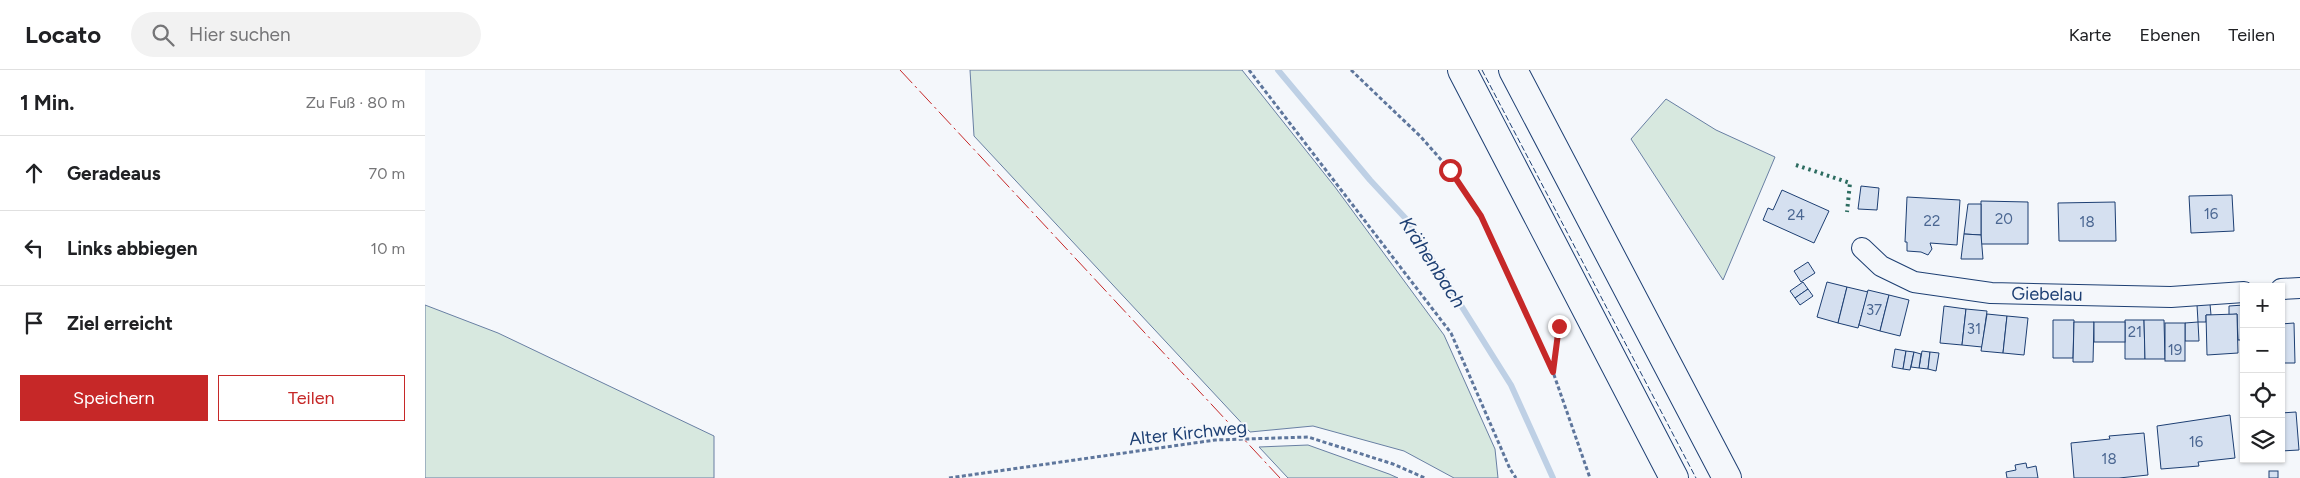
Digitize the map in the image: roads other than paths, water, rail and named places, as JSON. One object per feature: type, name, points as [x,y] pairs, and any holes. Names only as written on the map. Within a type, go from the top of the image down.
[{"type":"main road","points":[[1513,70],[1727,478]]},
{"type":"main road","points":[[1464,74],[1674,478]]},
{"type":"street","name":"Giebelau","points":[[1862,248],[1881,266],[1914,282],[1991,293],[2171,297],[2240,292]]},
{"type":"street","points":[[2285,289],[2300,288]]},
{"type":"waterway","name":"Krähenbach","points":[[1278,70],[1370,180],[1408,221],[1511,385],[1553,478]]}]
